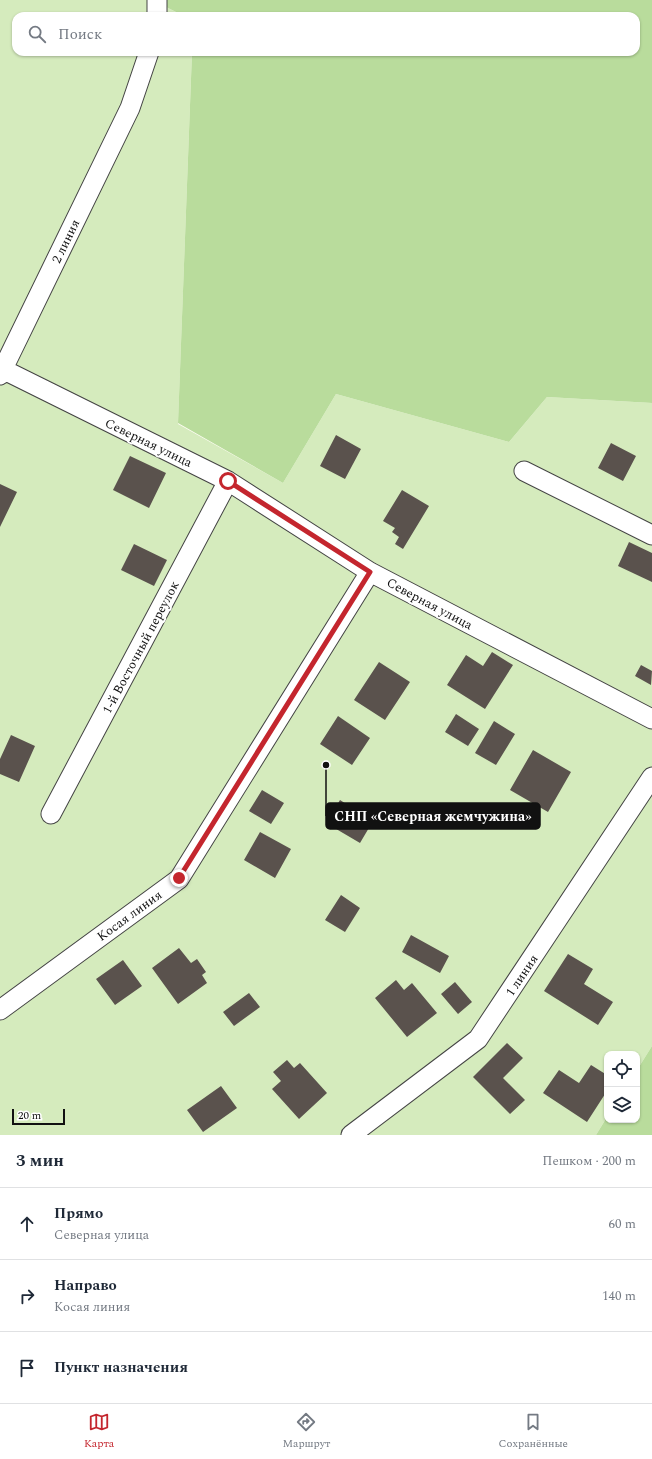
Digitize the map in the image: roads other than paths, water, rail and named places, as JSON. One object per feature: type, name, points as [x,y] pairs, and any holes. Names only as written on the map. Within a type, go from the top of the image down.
[{"type":"street","points":[[157,0],[157,12]]},
{"type":"street","name":"2 линия","points":[[1,370],[130,108],[148,56]]},
{"type":"street","name":"Северная улица","points":[[1,370],[228,481],[370,572],[652,719]]},
{"type":"street","points":[[524,471],[652,535]]},
{"type":"street","name":"1-й Восточный переулок","points":[[51,814],[228,481]]},
{"type":"street","name":"Косая линия","points":[[0,1010],[179,878],[370,572]]},
{"type":"street","name":"1 линия","points":[[351,1135],[478,1039],[652,777]]},
{"type":"place","name":"СНП «Северная жемчужина»","points":[[326,765]]}]
